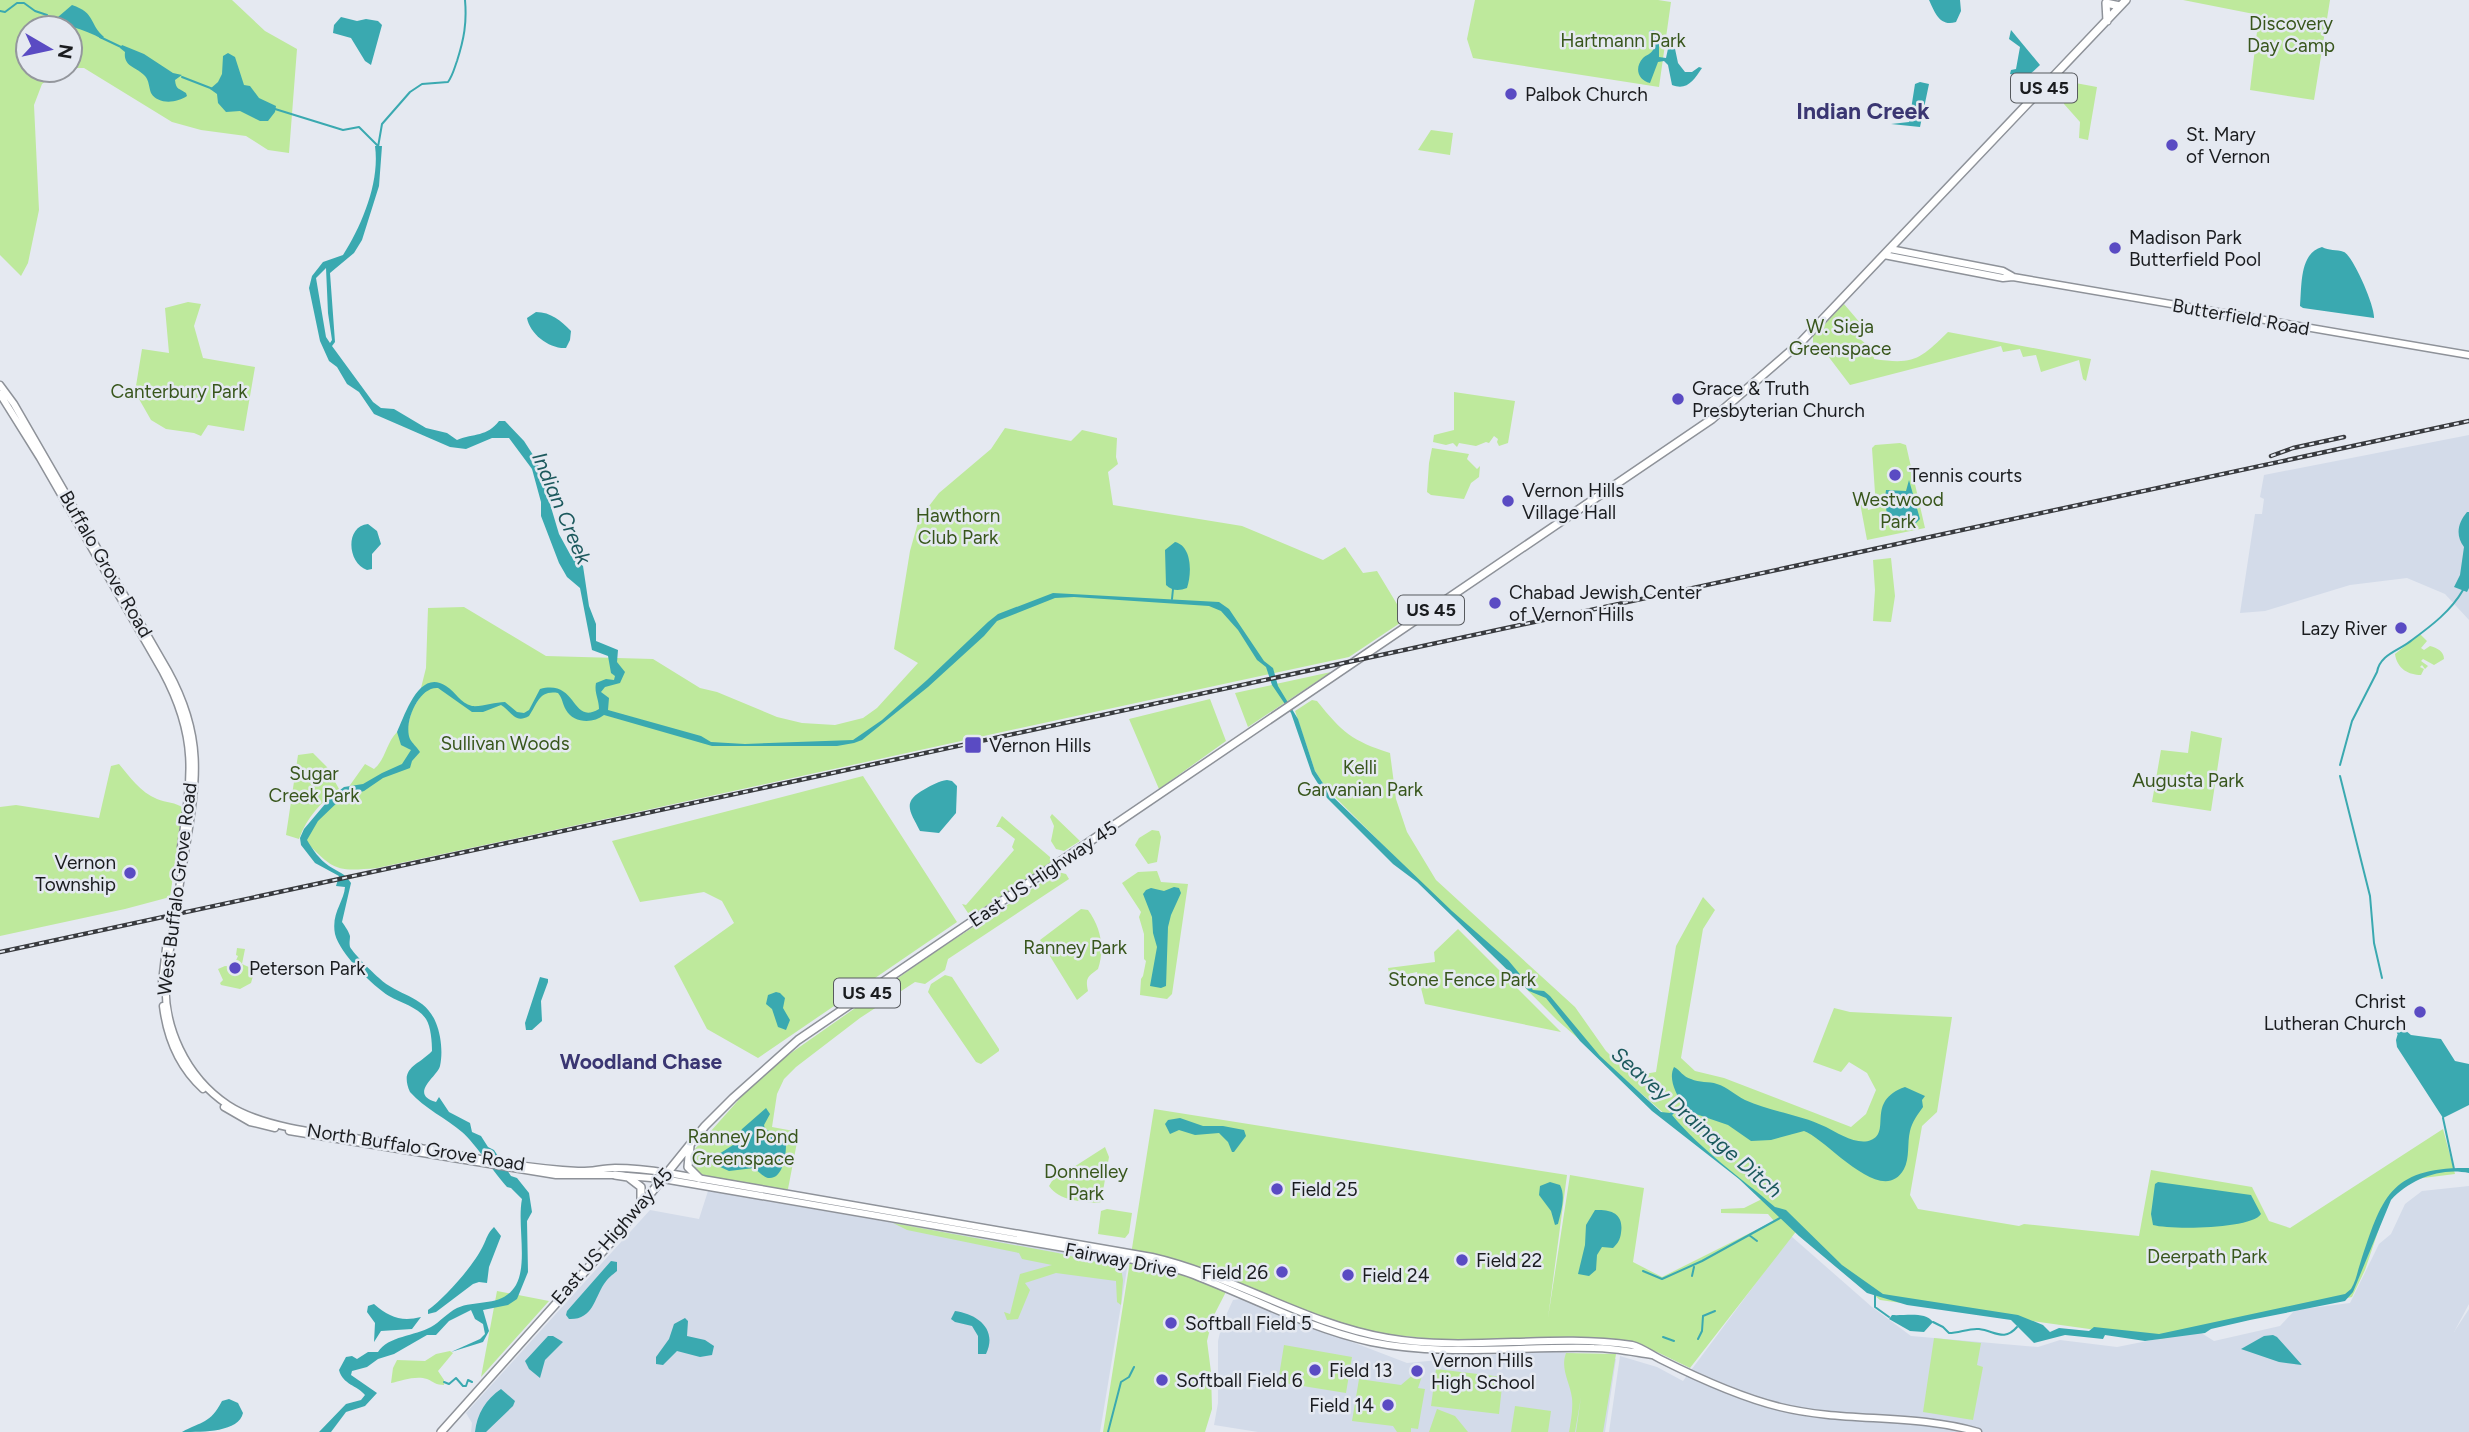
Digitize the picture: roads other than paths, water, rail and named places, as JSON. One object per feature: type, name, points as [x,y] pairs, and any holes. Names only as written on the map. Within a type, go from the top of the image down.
[{"type":"main road","points":[[2106,22],[2106,3],[2123,3]]},
{"type":"main road","name":"US 45","points":[[1887,252],[2123,3]]},
{"type":"main road","name":"Butterfield Road","points":[[1887,252],[2003,271],[2014,277],[2469,355]]},
{"type":"main road","name":"East US Highway 45","points":[[441,1432],[640,1207],[705,1126],[756,1076],[798,1041],[1712,419],[1788,355],[1887,252]]},
{"type":"main road","name":"Buffalo Grove Road","points":[[0,385],[32,435],[180,692],[187,711],[193,750]]},
{"type":"main road","name":"Buffalo Grove Road","points":[[0,394],[40,458],[163,672],[184,717],[193,750]]},
{"type":"main road","name":"West Buffalo Grove Road","points":[[184,1063],[171,1027],[163,991],[195,789],[193,750]]},
{"type":"main road","name":"North Buffalo Grove Road","points":[[184,1063],[226,1104],[264,1121],[562,1176],[665,1176]]},
{"type":"main road","points":[[690,1145],[688,1167],[699,1178]]},
{"type":"main road","name":"North Buffalo Grove Road","points":[[507,1165],[581,1171],[615,1168],[665,1176]]},
{"type":"main road","points":[[615,1175],[636,1181],[641,1187],[640,1207]]},
{"type":"main road","name":"Fairway Drive","points":[[665,1176],[699,1178],[1152,1257],[1198,1270],[1326,1324],[1386,1338],[1430,1343],[1623,1343],[1642,1347],[1735,1392],[1782,1407],[1852,1419],[1941,1423],[1978,1432]]},
{"type":"main road","name":"Fairway Drive","points":[[665,1176],[1163,1265],[1324,1329],[1372,1342],[1434,1349],[1623,1349],[1654,1355]]},
{"type":"water","points":[[1929,0],[1960,0],[1961,11],[1956,22],[1942,21]]},
{"type":"water","points":[[72,5],[80,8],[89,15],[104,37],[102,39],[84,31],[84,14],[62,14]]},
{"type":"water","points":[[341,17],[357,21],[378,21],[382,25],[371,65],[365,61],[351,38],[333,33],[334,25]]},
{"type":"water","points":[[1654,30],[1659,37],[1659,57],[1666,58],[1669,44],[1674,44],[1678,63],[1685,72],[1702,68],[1690,83],[1682,87],[1672,85],[1668,65],[1664,61],[1658,62],[1650,83],[1640,76],[1640,62],[1653,50],[1649,31]]},
{"type":"water","points":[[2011,30],[2040,65],[2027,77],[2010,74],[2011,70],[2016,69],[2020,47],[2009,39]]},
{"type":"water","points":[[122,45],[144,54],[173,73],[182,75],[175,83],[187,96],[168,102],[154,97],[146,78],[126,61],[125,52],[120,48]]},
{"type":"water","points":[[228,53],[235,57],[244,85],[250,86],[259,98],[276,106],[268,121],[260,121],[240,111],[226,112],[218,103],[217,94],[210,89],[222,74],[223,56]]},
{"type":"water","points":[[1915,84],[1929,84],[1920,127],[1891,124],[1909,122]]},
{"type":"water","points":[[375,146],[382,146],[379,186],[362,240],[354,253],[330,273],[335,342],[332,346],[373,402],[381,408],[394,409],[426,428],[447,433],[457,440],[485,432],[499,421],[505,421],[524,441],[539,467],[559,534],[571,556],[583,566],[589,606],[596,624],[596,641],[618,650],[617,662],[625,672],[620,683],[605,687],[601,692],[609,698],[608,710],[701,736],[711,742],[745,744],[853,740],[882,720],[998,614],[1053,593],[1219,602],[1229,609],[1264,661],[1273,668],[1278,686],[1298,719],[1315,771],[1330,794],[1452,911],[1508,960],[1533,990],[1544,991],[1550,996],[1600,1056],[1661,1112],[1670,1113],[1682,1104],[1672,1081],[1674,1067],[1688,1078],[1721,1085],[1755,1104],[1806,1119],[1860,1141],[1871,1140],[1877,1136],[1882,1108],[1893,1093],[1905,1087],[1925,1096],[1922,1100],[1923,1107],[1911,1128],[1904,1169],[1894,1179],[1882,1181],[1854,1168],[1804,1131],[1771,1140],[1751,1141],[1728,1125],[1693,1113],[1684,1106],[1672,1115],[1721,1163],[1775,1207],[1786,1210],[1842,1265],[1883,1294],[2018,1315],[2043,1325],[2050,1332],[2059,1328],[2089,1331],[2094,1327],[2159,1334],[2345,1294],[2353,1286],[2375,1221],[2393,1190],[2422,1173],[2469,1168],[2469,1173],[2448,1172],[2427,1176],[2407,1186],[2391,1200],[2353,1292],[2345,1301],[2250,1320],[2211,1329],[2205,1333],[2145,1341],[2105,1335],[2103,1339],[2065,1335],[2034,1343],[2011,1320],[1907,1305],[1867,1293],[1799,1236],[1739,1179],[1652,1111],[1580,1041],[1546,998],[1529,991],[1417,882],[1393,864],[1327,798],[1312,774],[1291,713],[1272,685],[1266,667],[1257,660],[1238,630],[1221,611],[1209,606],[1055,598],[997,621],[928,687],[862,740],[837,746],[712,746],[604,715],[594,720],[578,720],[566,710],[558,693],[543,696],[529,716],[520,719],[501,705],[483,712],[472,712],[438,688],[431,689],[419,699],[411,715],[408,732],[420,752],[410,768],[383,778],[364,791],[342,798],[318,821],[307,840],[322,860],[351,883],[342,922],[349,934],[352,950],[387,984],[425,1007],[436,1023],[441,1044],[441,1061],[424,1090],[428,1099],[436,1102],[439,1097],[449,1112],[470,1123],[472,1132],[481,1136],[511,1176],[517,1178],[529,1193],[532,1212],[527,1221],[528,1272],[517,1299],[508,1305],[483,1310],[489,1331],[483,1342],[451,1352],[485,1334],[483,1324],[475,1319],[471,1310],[449,1321],[436,1335],[427,1335],[367,1367],[352,1371],[351,1375],[377,1393],[365,1406],[346,1412],[331,1432],[319,1432],[346,1404],[361,1400],[365,1395],[341,1375],[339,1370],[346,1357],[357,1359],[368,1352],[378,1352],[395,1339],[431,1327],[457,1308],[497,1300],[510,1292],[516,1285],[521,1266],[522,1199],[507,1187],[462,1132],[410,1092],[407,1084],[408,1072],[432,1051],[428,1022],[419,1011],[389,996],[375,985],[343,951],[334,927],[345,887],[336,886],[339,876],[315,863],[301,845],[300,838],[304,829],[331,797],[344,787],[363,784],[402,764],[411,750],[401,745],[397,732],[414,696],[428,683],[436,682],[446,686],[472,706],[505,702],[517,712],[524,713],[529,710],[540,689],[552,688],[561,690],[583,712],[590,713],[599,709],[596,683],[606,679],[614,680],[615,676],[611,673],[608,656],[592,650],[580,588],[567,577],[559,563],[541,516],[541,502],[532,469],[509,438],[492,438],[466,449],[450,447],[374,414],[359,392],[347,384],[337,367],[329,361],[320,341],[309,288],[312,276],[323,262],[343,255],[357,230],[368,203],[376,160]],"holes":[[[326,268],[332,340],[330,343],[326,337],[316,278]]]},
{"type":"water","points":[[2322,247],[2348,255],[2358,271],[2374,318],[2300,306],[2305,263],[2315,250]]},
{"type":"water","points":[[536,312],[551,315],[571,331],[566,348],[553,346],[536,335],[527,318]]},
{"type":"water","points":[[1909,480],[1920,519],[1913,526],[1894,527],[1886,510],[1886,490],[1906,491]]},
{"type":"water","points":[[2467,512],[2467,592],[2454,587],[2460,575],[2464,547],[2459,538],[2459,529]]},
{"type":"water","points":[[368,524],[377,531],[381,544],[372,554],[372,569],[367,570],[355,560],[351,545],[355,531]]},
{"type":"water","points":[[1175,542],[1188,554],[1190,568],[1187,588],[1178,590],[1166,585],[1165,550]]},
{"type":"water","points":[[947,780],[957,786],[956,813],[939,833],[920,831],[910,803],[925,789]]},
{"type":"water","points":[[1151,888],[1164,891],[1179,888],[1181,893],[1168,927],[1166,986],[1150,986],[1157,947],[1152,917],[1143,894]]},
{"type":"water","points":[[540,977],[548,979],[541,1001],[542,1021],[532,1030],[526,1030],[525,1023]]},
{"type":"water","points":[[776,992],[785,998],[783,1008],[790,1020],[786,1030],[778,1027],[772,1009],[766,1004],[768,995]]},
{"type":"water","points":[[2405,1030],[2411,1035],[2441,1039],[2455,1061],[2469,1064],[2469,1105],[2443,1118],[2397,1047],[2398,1033]]},
{"type":"water","points":[[766,1108],[770,1114],[764,1125],[765,1129],[779,1136],[786,1145],[783,1166],[777,1175],[768,1178],[754,1168],[729,1171],[718,1166],[719,1154],[733,1145],[742,1129]]},
{"type":"water","points":[[1180,1118],[1203,1126],[1244,1130],[1246,1136],[1232,1152],[1228,1142],[1219,1133],[1195,1135],[1179,1130],[1170,1134],[1165,1124],[1168,1120]]},
{"type":"water","points":[[1550,1182],[1560,1185],[1563,1194],[1558,1224],[1555,1225],[1551,1211],[1539,1195],[1540,1186]]},
{"type":"water","points":[[2158,1182],[2251,1195],[2261,1214],[2243,1223],[2228,1225],[2193,1228],[2153,1225],[2151,1214],[2155,1184]]},
{"type":"water","points":[[1595,1210],[1607,1210],[1616,1214],[1621,1221],[1621,1233],[1613,1248],[1602,1247],[1597,1255],[1596,1270],[1589,1276],[1578,1274],[1585,1245],[1586,1225]]},
{"type":"water","points":[[494,1227],[501,1236],[489,1267],[487,1283],[473,1284],[436,1312],[428,1314],[428,1310],[442,1298],[479,1254]]},
{"type":"water","points":[[611,1261],[617,1262],[617,1271],[604,1284],[592,1308],[583,1316],[569,1319],[567,1311]]},
{"type":"water","points":[[374,1304],[396,1317],[421,1317],[412,1329],[381,1331],[374,1342],[375,1323],[367,1312],[368,1306]]},
{"type":"water","points":[[955,1311],[971,1315],[983,1324],[989,1337],[986,1354],[978,1354],[978,1336],[972,1326],[951,1319]]},
{"type":"water","points":[[1892,1315],[1920,1315],[1933,1322],[1924,1332],[1910,1331],[1889,1319]]},
{"type":"water","points":[[685,1318],[688,1321],[687,1336],[705,1340],[714,1346],[712,1355],[700,1357],[677,1351],[663,1365],[656,1364],[656,1357],[669,1339],[674,1324]]},
{"type":"water","points":[[2273,1335],[2302,1365],[2279,1362],[2241,1349],[2264,1336]]},
{"type":"water","points":[[548,1336],[563,1342],[545,1360],[540,1378],[529,1369],[525,1361]]},
{"type":"water","points":[[501,1389],[515,1401],[513,1406],[486,1432],[475,1432],[483,1408]]},
{"type":"water","points":[[229,1399],[238,1403],[243,1413],[235,1424],[219,1430],[182,1432],[209,1418],[222,1401]]},
{"type":"waterway","name":"Indian Creek","points":[[378,147],[382,124],[410,92],[422,84],[448,82],[450,79],[463,38],[465,0]]},
{"type":"waterway","points":[[0,11],[5,12],[17,3],[24,3],[44,14]]},
{"type":"waterway","points":[[100,37],[121,47]]},
{"type":"waterway","points":[[182,77],[213,89]]},
{"type":"waterway","points":[[275,109],[343,130],[359,127],[377,145]]},
{"type":"waterway","points":[[1172,599],[1173,589]]},
{"type":"waterway","points":[[2340,765],[2352,721],[2382,661],[2440,618],[2463,590]]},
{"type":"waterway","points":[[2340,776],[2370,896],[2374,943],[2382,978]]},
{"type":"waterway","points":[[2397,1029],[2398,1033]]},
{"type":"waterway","points":[[2443,1118],[2454,1169]]},
{"type":"waterway","points":[[1643,1271],[1662,1279],[1702,1261],[1780,1218]]},
{"type":"waterway","points":[[1749,1235],[1757,1241]]},
{"type":"waterway","points":[[1692,1276],[1694,1267]]},
{"type":"waterway","points":[[1875,1294],[1875,1307],[1889,1317]]},
{"type":"waterway","points":[[1698,1339],[1702,1331],[1703,1316],[1715,1311]]},
{"type":"waterway","points":[[1933,1322],[1949,1333],[1979,1329],[2003,1335],[2017,1327]]},
{"type":"waterway","points":[[1663,1337],[1674,1341]]},
{"type":"waterway","points":[[1108,1432],[1121,1382],[1129,1377],[1134,1367]]},
{"type":"waterway","points":[[444,1382],[449,1384],[456,1378],[463,1386],[466,1386],[468,1380],[472,1382]]},
{"type":"railway","points":[[0,952],[2469,421]]},
{"type":"railway","points":[[2271,456],[2293,448],[2344,437]]},
{"type":"place","name":"Palbok Church","points":[[1511,94]]},
{"type":"place","name":"St. Mary of Vernon","points":[[2172,145]]},
{"type":"place","name":"Madison Park Butterfield Pool","points":[[2115,248]]},
{"type":"place","name":"Grace & Truth Presbyterian Church","points":[[1678,399]]},
{"type":"place","name":"Tennis courts","points":[[1895,475]]},
{"type":"place","name":"Vernon Hills Village Hall","points":[[1508,501]]},
{"type":"place","name":"Chabad Jewish Center of Vernon Hills","points":[[1495,603]]},
{"type":"place","name":"Lazy River","points":[[2401,628]]},
{"type":"place","name":"Vernon Hills","points":[[973,745]]},
{"type":"place","name":"Vernon Township","points":[[130,873]]},
{"type":"place","name":"Peterson Park","points":[[235,968]]},
{"type":"place","name":"Christ Lutheran Church","points":[[2420,1012]]},
{"type":"place","name":"Field 25","points":[[1277,1189]]},
{"type":"place","name":"Field 22","points":[[1462,1260]]},
{"type":"place","name":"Field 26","points":[[1282,1272]]},
{"type":"place","name":"Field 24","points":[[1348,1275]]},
{"type":"place","name":"Softball Field 5","points":[[1171,1323]]},
{"type":"place","name":"Field 13","points":[[1315,1370]]},
{"type":"place","name":"Vernon Hills High School","points":[[1417,1371]]},
{"type":"place","name":"Softball Field 6","points":[[1162,1380]]},
{"type":"place","name":"Field 14","points":[[1388,1405]]},
{"type":"district","name":"Indian Creek","points":[[1863,111]]},
{"type":"district","name":"Woodland Chase","points":[[641,1061]]},
{"type":"park label","name":"Discovery Day Camp","points":[[2291,34]]},
{"type":"park label","name":"Hartmann Park","points":[[1623,40]]},
{"type":"park label","name":"W. Sieja Greenspace","points":[[1840,337]]},
{"type":"park label","name":"Canterbury Park","points":[[179,391]]},
{"type":"park label","name":"Westwood Park","points":[[1898,510]]},
{"type":"park label","name":"Hawthorn Club Park","points":[[958,526]]},
{"type":"park label","name":"Sullivan Woods","points":[[505,743]]},
{"type":"park label","name":"Kelli Garvanian Park","points":[[1360,778]]},
{"type":"park label","name":"Augusta Park","points":[[2188,780]]},
{"type":"park label","name":"Sugar Creek Park","points":[[314,784]]},
{"type":"park label","name":"Ranney Park","points":[[1075,947]]},
{"type":"park label","name":"Stone Fence Park","points":[[1462,979]]},
{"type":"park label","name":"Ranney Pond Greenspace","points":[[743,1147]]},
{"type":"park label","name":"Donnelley Park","points":[[1086,1182]]},
{"type":"park label","name":"Deerpath Park","points":[[2207,1256]]},
{"type":"water label","name":"Seavey Drainage Ditch","points":[[1697,1122]]}]
